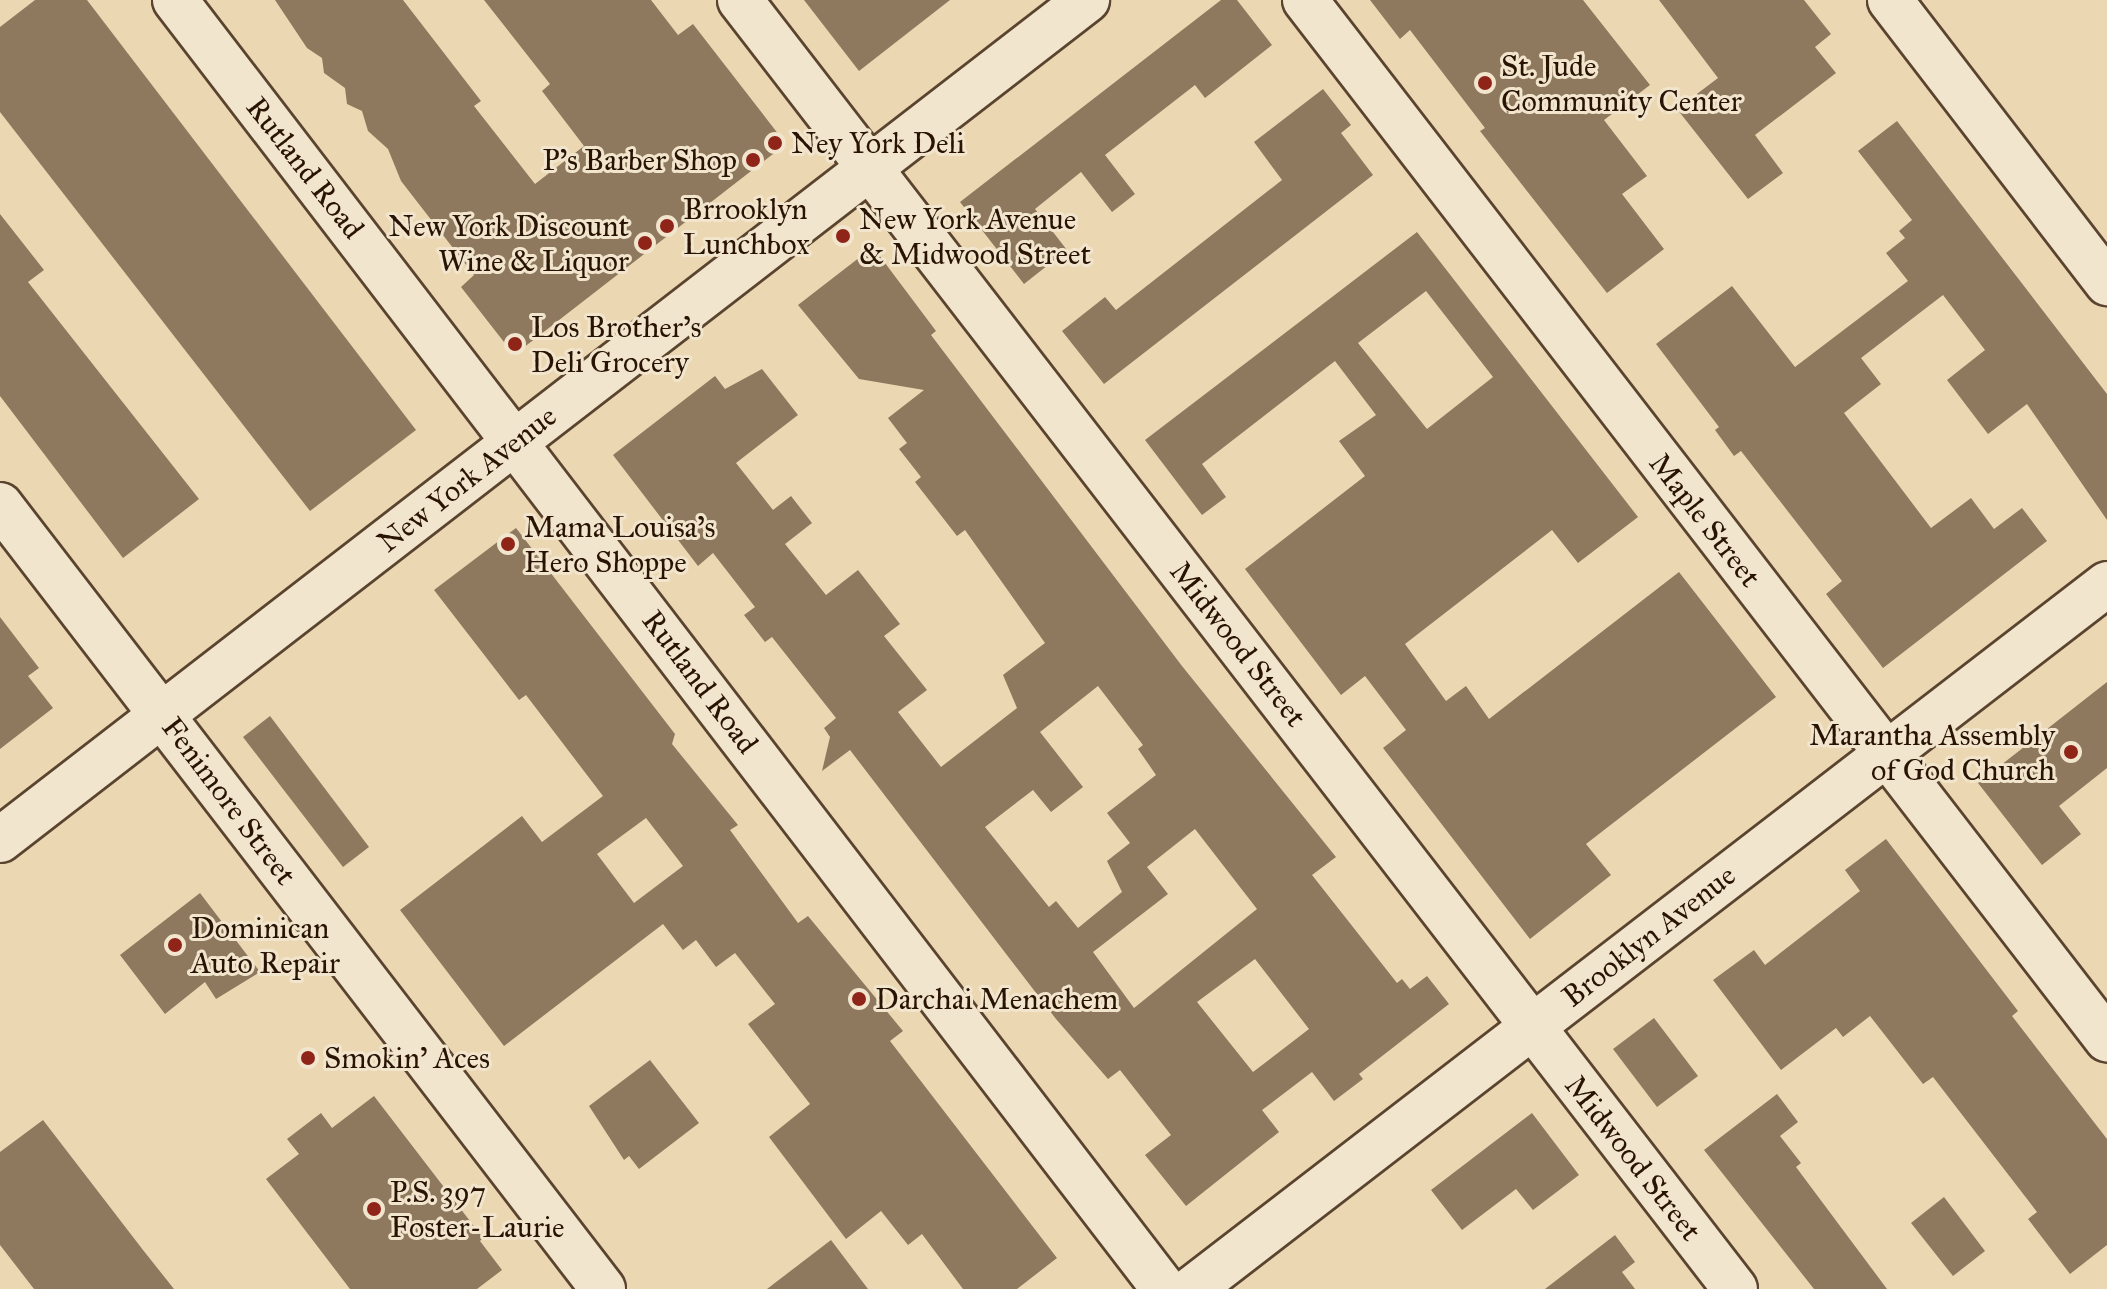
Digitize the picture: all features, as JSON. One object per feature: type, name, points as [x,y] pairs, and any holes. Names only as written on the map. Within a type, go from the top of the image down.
[{"type":"street","name":"Rutland Road","points":[[175,0],[1164,1289]]},
{"type":"street","name":"Midwood Street","points":[[740,0],[1735,1289]]},
{"type":"street","name":"New York Avenue","points":[[0,840],[1087,0]]},
{"type":"street","name":"Maple Street","points":[[1305,0],[2107,1039]]},
{"type":"street","points":[[1890,0],[2107,283]]},
{"type":"street","name":"Fenimore Street","points":[[0,505],[603,1289]]},
{"type":"street","name":"Brooklyn Avenue","points":[[1192,1289],[2107,584]]},
{"type":"building","points":[[35,0],[87,0],[416,430],[310,511],[0,112],[0,27]]},
{"type":"building","points":[[275,0],[403,0],[481,101],[474,106],[535,184],[584,146],[542,91],[550,84],[484,0],[651,0],[678,35],[693,24],[786,144],[514,355],[461,287],[474,275],[401,181],[388,149],[368,131],[362,111],[347,104],[345,88],[324,73],[322,58],[307,48]]},
{"type":"building","points":[[804,0],[950,0],[859,71]]},
{"type":"building","points":[[1221,0],[1237,0],[1272,45],[1205,98],[1195,85],[1105,155],[1135,194],[1112,212],[1081,172],[1035,209],[1067,250],[1024,284],[960,202]]},
{"type":"building","points":[[1370,0],[1583,0],[1650,85],[1604,120],[1647,176],[1622,194],[1664,249],[1607,293],[1480,131],[1485,128],[1410,30],[1400,39]]},
{"type":"building","points":[[1659,0],[1804,0],[1831,34],[1815,47],[1836,73],[1755,135],[1783,173],[1748,199],[1677,109],[1718,78]]},
{"type":"building","points":[[1323,89],[1351,125],[1341,133],[1373,175],[1104,384],[1062,331],[1105,297],[1116,310],[1282,180],[1254,142]]},
{"type":"building","points":[[1897,121],[2107,394],[2107,520],[2027,404],[1988,434],[1947,380],[1985,350],[1943,295],[1861,358],[1881,384],[1844,413],[1931,528],[1971,498],[1994,529],[2022,508],[2047,541],[1883,668],[1826,594],[1842,581],[1741,451],[1734,456],[1715,430],[1719,427],[1656,344],[1732,286],[1795,367],[1908,281],[1886,253],[1905,238],[1899,231],[1912,220],[1858,151]]},
{"type":"building","points":[[0,214],[44,270],[28,282],[199,499],[123,558],[0,396]]},
{"type":"building","points":[[1417,232],[1638,517],[1578,563],[1552,530],[1405,644],[1446,701],[1466,686],[1489,719],[1679,572],[1776,697],[1586,844],[1611,875],[1530,939],[1383,748],[1406,730],[1365,676],[1341,695],[1245,569],[1365,476],[1339,441],[1376,415],[1335,361],[1202,464],[1226,497],[1202,515],[1145,440]],"holes":[[[1426,291],[1493,377],[1427,429],[1358,343]]]},
{"type":"building","points":[[873,247],[936,331],[931,335],[1182,666],[1336,857],[1312,875],[1397,983],[1402,979],[1410,989],[1427,976],[1449,1004],[1359,1074],[1363,1079],[1334,1101],[1312,1072],[1262,1110],[1279,1132],[1186,1206],[1145,1155],[1171,1135],[1120,1070],[1108,1079],[1056,1019],[850,750],[822,771],[830,737],[824,728],[836,718],[772,637],[765,642],[744,615],[755,607],[713,553],[698,566],[613,455],[715,376],[725,389],[762,369],[798,415],[736,463],[773,510],[791,496],[812,523],[785,544],[826,595],[858,570],[900,624],[884,636],[927,690],[898,712],[941,767],[1017,708],[1003,675],[1045,643],[965,530],[957,536],[915,482],[921,477],[899,449],[907,443],[888,418],[924,390],[859,379],[798,305]],"holes":[[[1098,686],[1143,745],[1138,749],[1156,775],[1107,813],[1130,843],[1107,861],[1122,892],[1078,928],[1056,901],[1049,907],[985,827],[1033,790],[1051,812],[1083,787],[1040,732]],[[1195,829],[1257,909],[1134,1008],[1093,952],[1168,894],[1147,867]],[[1255,959],[1309,1029],[1253,1072],[1197,1002]]]},
{"type":"building","points":[[516,528],[675,734],[672,744],[738,825],[730,830],[798,923],[808,916],[903,1031],[890,1041],[1057,1258],[1017,1289],[963,1289],[922,1234],[908,1245],[881,1211],[846,1239],[769,1137],[810,1104],[748,1024],[775,1004],[735,953],[716,967],[696,940],[683,950],[663,924],[504,1046],[400,910],[522,816],[542,842],[603,796],[526,695],[519,700],[434,590]],"holes":[[[646,818],[683,866],[634,903],[597,854]]]},
{"type":"building","points":[[0,617],[39,668],[28,676],[53,708],[0,749]]},
{"type":"building","points":[[2107,682],[2107,768],[2059,806],[2081,834],[2042,865],[1978,783]]},
{"type":"building","points":[[270,716],[369,847],[343,867],[243,737]]},
{"type":"building","points":[[1886,839],[2018,1011],[2012,1016],[2107,1139],[2107,1245],[2070,1274],[2028,1219],[2037,1212],[1933,1077],[1923,1084],[1870,1016],[1843,1037],[1836,1028],[1781,1070],[1713,980],[1754,950],[1765,965],[1860,891],[1845,870]]},
{"type":"building","name":"Dominican Auto Repair","points":[[200,893],[260,972],[216,999],[205,982],[165,1014],[120,955]]},
{"type":"building","points":[[1654,1018],[1698,1076],[1657,1107],[1613,1049]]},
{"type":"building","points":[[650,1060],[699,1123],[639,1169],[629,1156],[624,1160],[589,1106]]},
{"type":"building","points":[[1777,1094],[1798,1122],[1780,1136],[1801,1163],[1796,1167],[1887,1289],[1814,1289],[1704,1150]]},
{"type":"building","name":"P.S. 397 Foster-Laurie","points":[[374,1096],[483,1238],[480,1241],[502,1270],[477,1289],[350,1289],[266,1179],[299,1154],[287,1139],[321,1113],[332,1128]]},
{"type":"building","points":[[1532,1113],[1579,1175],[1533,1210],[1516,1189],[1462,1230],[1431,1190]]},
{"type":"building","points":[[43,1120],[174,1289],[34,1289],[0,1245],[0,1152]]},
{"type":"building","points":[[1944,1197],[1985,1251],[1953,1276],[1911,1223]]},
{"type":"building","points":[[1615,1235],[1635,1262],[1622,1272],[1635,1289],[1545,1289]]},
{"type":"building","points":[[831,1240],[868,1289],[767,1289]]},
{"type":"place","name":"St. Jude Community Center","points":[[1485,83]]},
{"type":"place","name":"Ney York Deli","points":[[775,143]]},
{"type":"place","name":"P's Barber Shop","points":[[753,160]]},
{"type":"place","name":"Brrooklyn Lunchbox","points":[[667,226]]},
{"type":"place","name":"New York Avenue & Midwood Street","points":[[843,236]]},
{"type":"place","name":"New York Discount Wine & Liquor","points":[[645,243]]},
{"type":"place","name":"Los Brother's Deli Grocery","points":[[515,344]]},
{"type":"place","name":"Mama Louisa's Hero Shoppe","points":[[508,544]]},
{"type":"place","name":"Marantha Assembly of God Church","points":[[2071,752]]},
{"type":"place","name":"Dominican Auto Repair","points":[[175,945]]},
{"type":"place","name":"Darchai Menachem","points":[[859,999]]},
{"type":"place","name":"Smokin' Aces","points":[[308,1058]]},
{"type":"place","name":"P.S. 397 Foster-Laurie","points":[[374,1209]]}]
